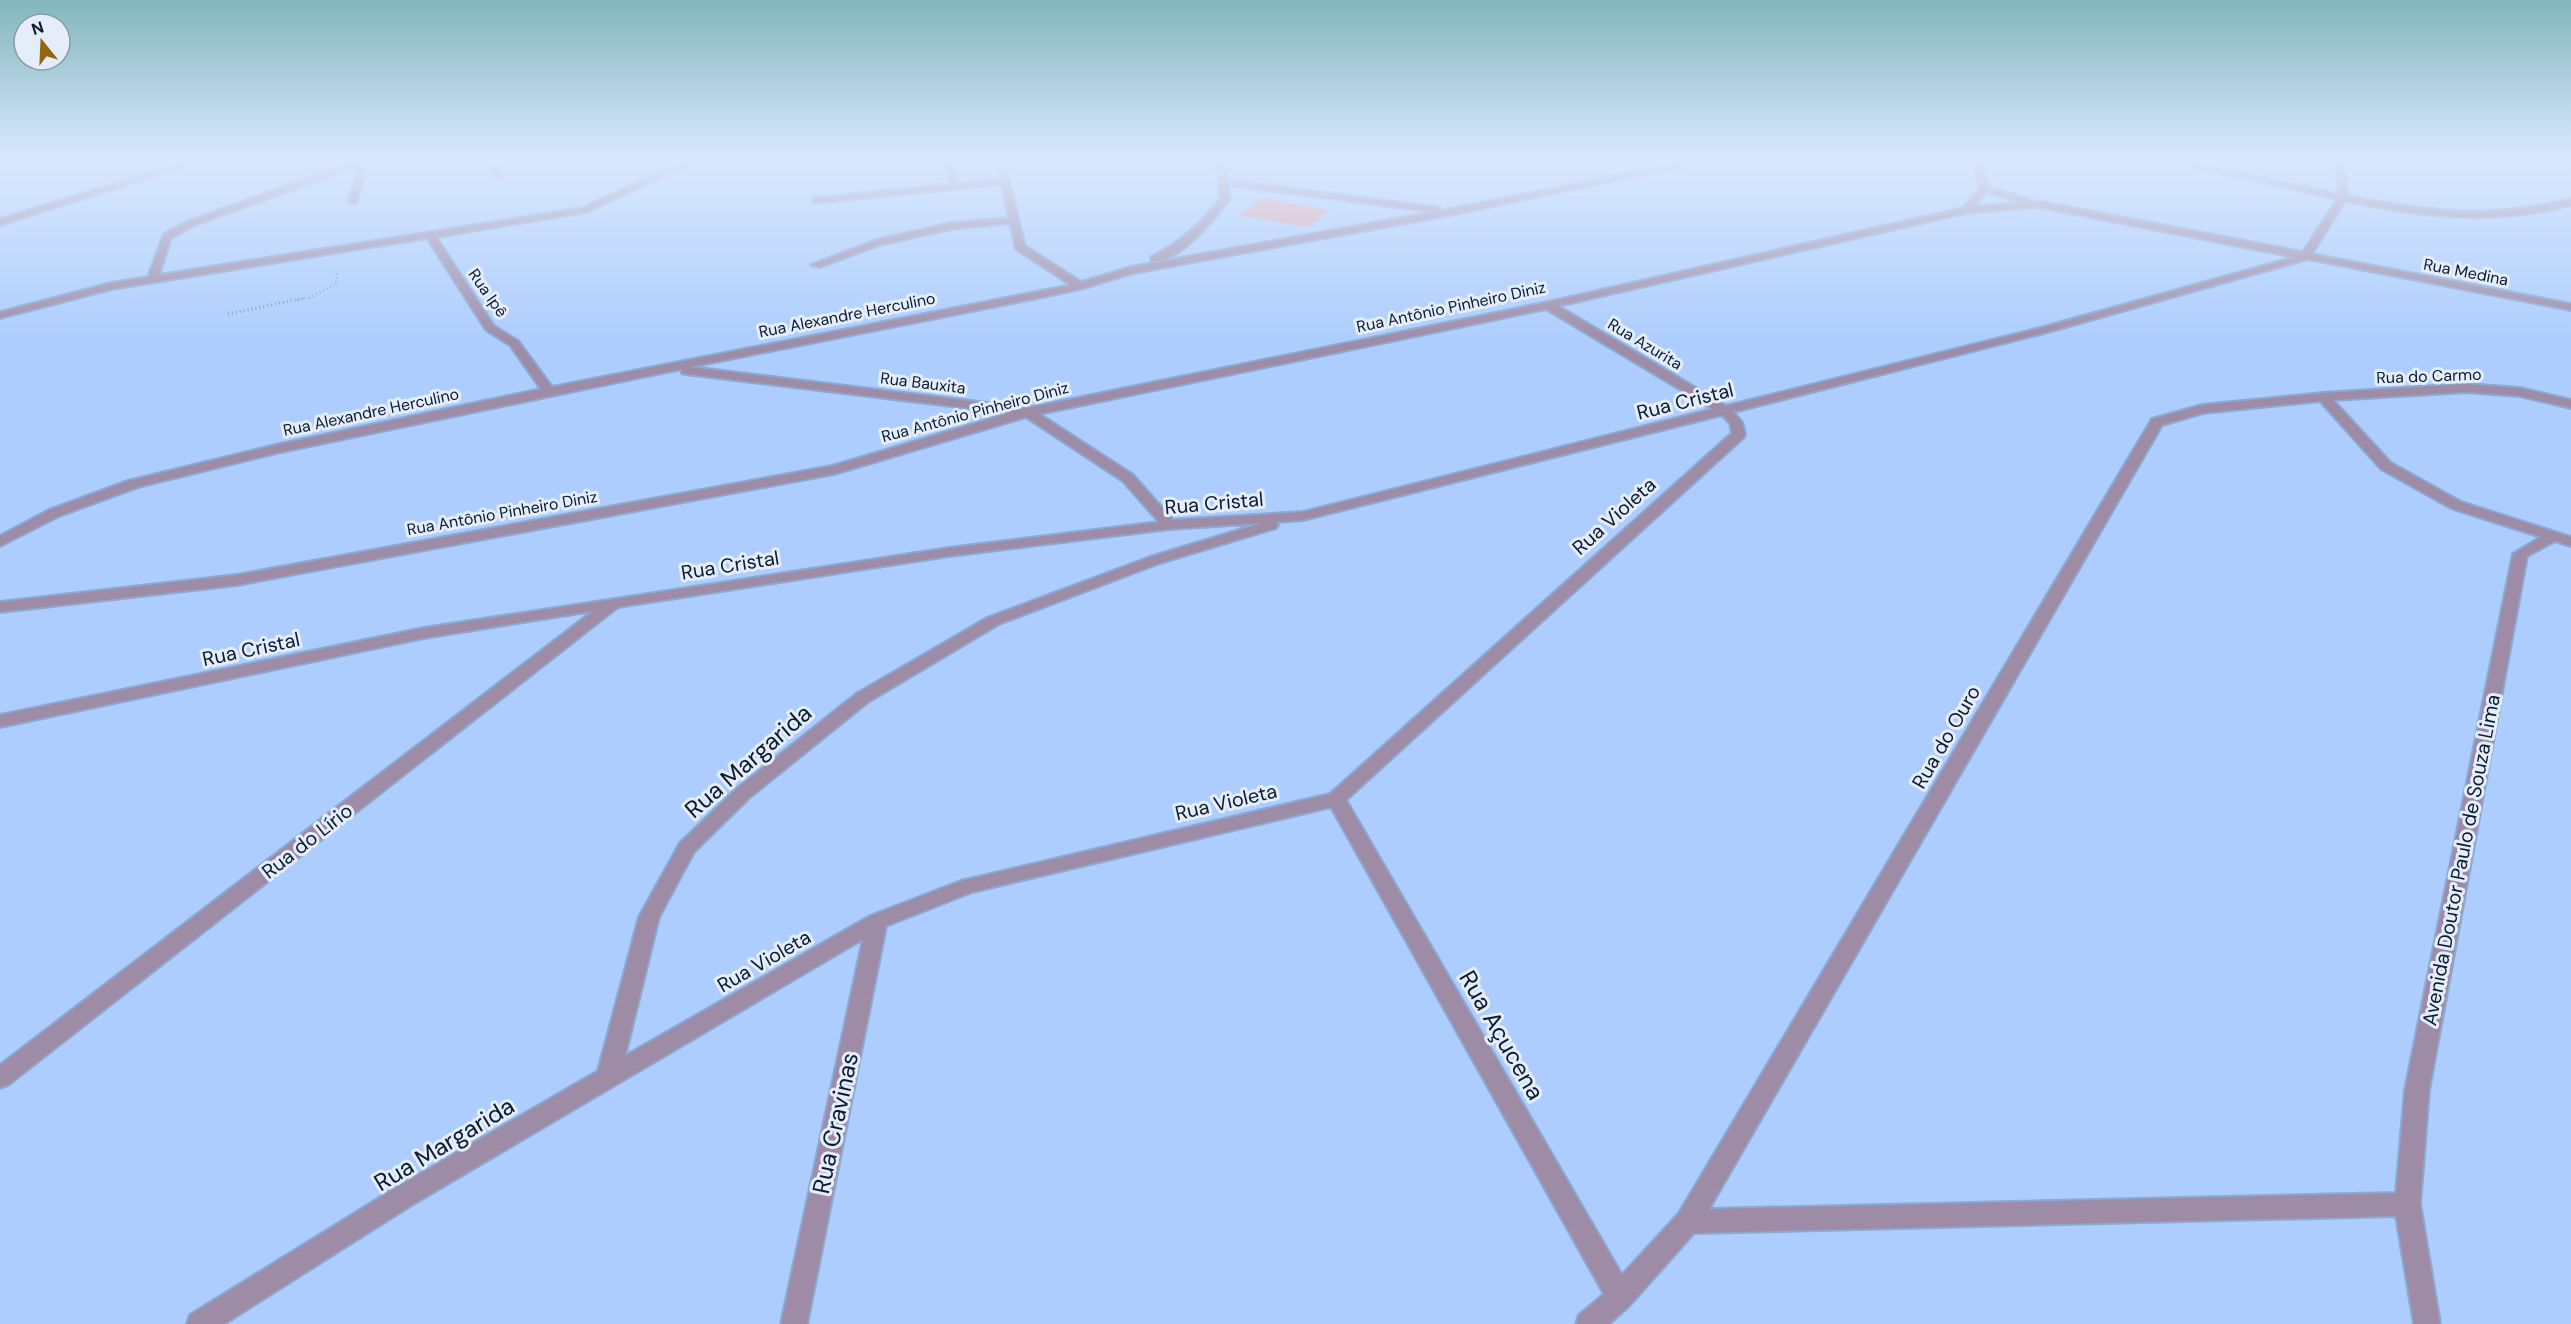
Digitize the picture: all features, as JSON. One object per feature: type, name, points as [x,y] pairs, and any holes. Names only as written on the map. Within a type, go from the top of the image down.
[{"type":"street","points":[[153,279],[167,236],[198,221]]},
{"type":"street","points":[[0,315],[111,286],[518,221]]},
{"type":"street","points":[[816,265],[887,241],[951,226],[1007,221]]},
{"type":"street","points":[[1015,221],[1020,247],[1080,286]]},
{"type":"street","points":[[1131,270],[1180,248],[1208,221]]},
{"type":"street","name":"Rua Alexandre Herculino","points":[[0,542],[54,513],[133,484],[276,449],[549,391],[1080,286],[1131,270],[1403,221]]},
{"type":"street","name":"Rua Antônio Pinheiro Diniz","points":[[0,607],[237,580],[834,470],[1028,412],[1548,305],[1919,221]]},
{"type":"street","name":"Rua Medina","points":[[2123,221],[2571,307]]},
{"type":"street","points":[[2305,257],[2328,221]]},
{"type":"street","name":"Rua Ipê","points":[[430,235],[490,328],[514,343],[549,391]]},
{"type":"street","name":"Rua Cristal","points":[[0,721],[424,633],[612,603],[949,552],[1169,525],[1303,516],[2044,330],[2305,257]]},
{"type":"street","name":"Rua Azurita","points":[[1548,305],[1725,411]]},
{"type":"street","name":"Rua Bauxita","points":[[670,368],[1028,412],[1128,478],[1169,525]]},
{"type":"street","name":"Rua do Carmo","points":[[2323,397],[2466,388],[2520,392],[2571,404]]},
{"type":"street","points":[[2323,397],[2386,466],[2456,505],[2561,540]]},
{"type":"street","name":"Rua do Ouro","points":[[1688,1221],[2157,422],[2202,409],[2323,397]]},
{"type":"street","name":"Rua Violeta","points":[[608,1077],[877,921],[968,886],[1336,799],[1739,434],[1736,422],[1725,411]]},
{"type":"street","name":"Rua Margarida","points":[[201,1324],[401,1198],[608,1077],[649,917],[687,848],[742,794],[862,698],[993,621],[1155,560],[1303,516]]},
{"type":"street","name":"Avenida Doutor Paulo de Souza Lima","points":[[2407,1204],[2417,1090],[2520,554],[2561,540]]},
{"type":"street","name":"Rua do Lírio","points":[[0,1078],[612,603]]},
{"type":"street","name":"Rua Açucena","points":[[1336,799],[1620,1297]]},
{"type":"street","name":"Rua Cravinas","points":[[794,1324],[877,921]]},
{"type":"street","points":[[1589,1324],[1620,1297],[1688,1221],[2407,1204],[2427,1324]]},
{"type":"path","points":[[228,314],[311,297],[336,284],[337,250]]},
{"type":"shaded area","points":[[1272,221],[1316,221],[1308,227]]}]
